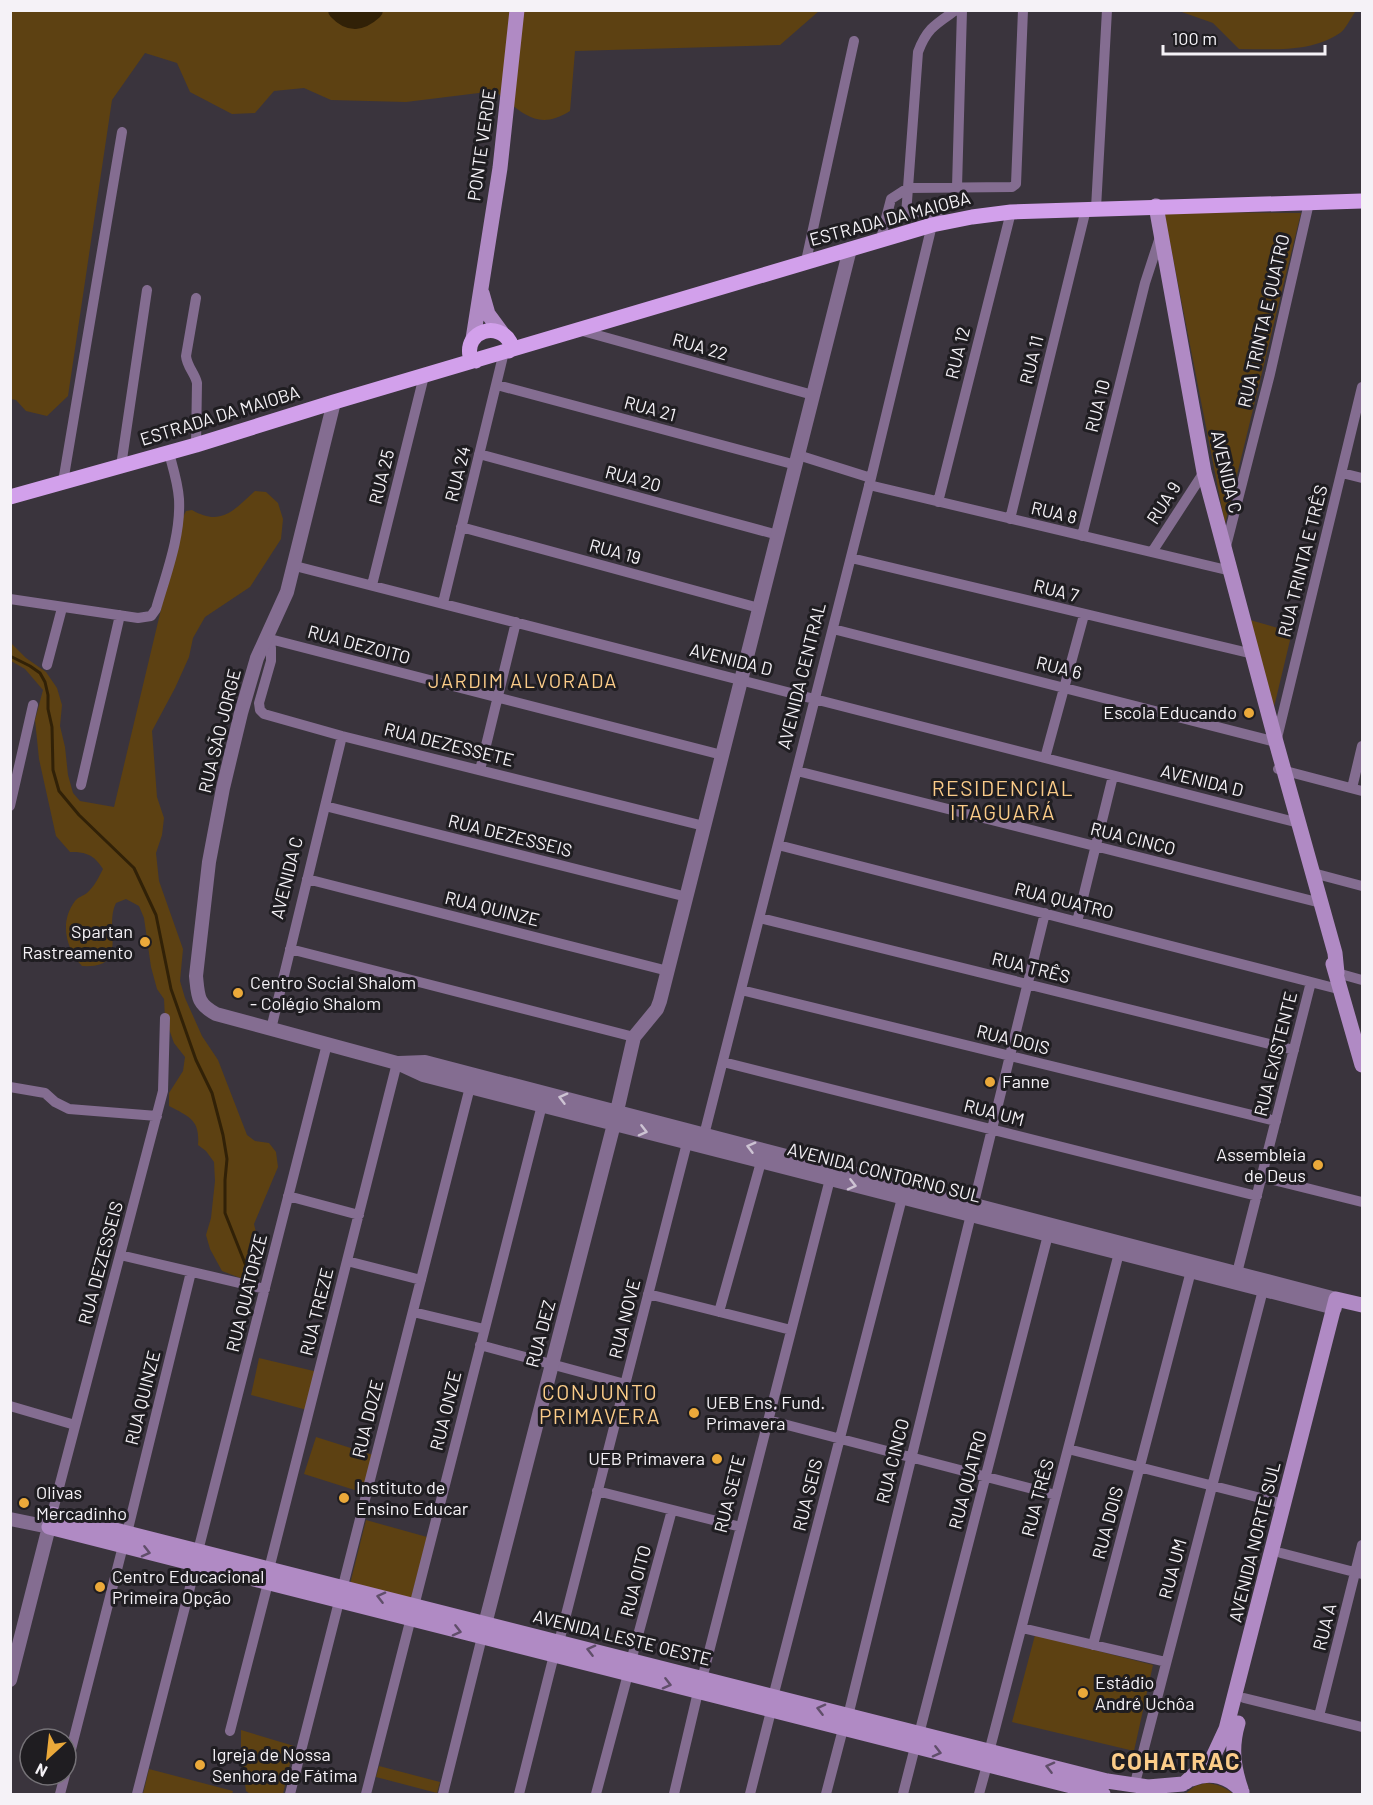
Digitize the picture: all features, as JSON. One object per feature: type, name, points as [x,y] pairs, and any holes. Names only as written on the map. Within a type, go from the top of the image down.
[{"type":"main road","name":"PONTE VERDE","points":[[471,342],[500,168],[517,10]]},
{"type":"main road","name":"ESTRADA DA MAIOBA","points":[[10,497],[169,453],[806,261],[939,224],[1011,212],[1362,201]]},
{"type":"main road","name":"AVENIDA C","points":[[1156,206],[1204,472],[1276,742],[1280,770],[1317,902],[1335,953],[1337,973],[1362,1065]]},
{"type":"main road","name":"PONTE VERDE","points":[[480,285],[488,314],[504,334]]},
{"type":"main road","name":"ESTRADA DA MAIOBA","points":[[440,371],[459,357],[471,342],[485,331],[497,330],[525,339],[546,339]]},
{"type":"main road","points":[[504,334],[510,342],[507,352]]},
{"type":"main road","points":[[471,342],[470,356],[476,361]]},
{"type":"main road","name":"AVENIDA C","points":[[1295,822],[1313,873],[1317,902]]},
{"type":"main road","name":"AVENIDA CONTORNO SUL","points":[[1340,1305],[1362,1305]]},
{"type":"main road","name":"AVENIDA CONTORNO SUL","points":[[1340,1305],[1362,1315]]},
{"type":"main road","name":"AVENIDA NORTE SUL","points":[[1181,1787],[1213,1757],[1227,1729],[1284,1504],[1340,1305]]},
{"type":"main road","name":"AVENIDA NORTE SUL","points":[[1243,1792],[1233,1762],[1233,1738],[1281,1553],[1340,1305]]},
{"type":"main road","name":"AVENIDA LESTE OESTE","points":[[50,1520],[988,1758],[1134,1787],[1181,1787],[1203,1775],[1212,1775],[1232,1781],[1243,1792]]},
{"type":"main road","name":"AVENIDA LESTE OESTE","points":[[988,1758],[1061,1789],[1103,1794]]},
{"type":"street","points":[[906,215],[918,52],[924,36],[931,27],[956,10]]},
{"type":"street","points":[[957,187],[962,10]]},
{"type":"street","points":[[881,240],[891,199],[908,188],[1012,187],[1016,184],[1023,10]]},
{"type":"street","name":"RUA 11","points":[[1010,519],[1091,208],[1107,10]]},
{"type":"street","points":[[806,261],[854,41]]},
{"type":"street","points":[[63,482],[122,132]]},
{"type":"street","name":"RUA TRINTA E QUATRO","points":[[1225,551],[1270,374],[1309,203]]},
{"type":"street","points":[[885,222],[891,218],[926,212],[939,224]]},
{"type":"street","name":"RUA 12","points":[[938,502],[1011,212]]},
{"type":"street","name":"AVENIDA CENTRAL","points":[[704,1135],[870,482],[939,224]]},
{"type":"street","name":"RUA 10","points":[[1082,536],[1145,283],[1161,233]]},
{"type":"street","points":[[615,1118],[634,1037],[657,1009],[668,971],[850,249]]},
{"type":"street","points":[[1145,283],[1155,272],[1167,268]]},
{"type":"street","points":[[121,466],[147,290]]},
{"type":"street","points":[[196,298],[186,356],[197,383],[196,445]]},
{"type":"street","name":"RUA 22","points":[[579,330],[813,395]]},
{"type":"street","name":"RUA 24","points":[[442,603],[496,385],[507,352]]},
{"type":"street","name":"RUA 25","points":[[372,585],[424,376]]},
{"type":"street","name":"RUA 21","points":[[496,385],[797,460]]},
{"type":"street","name":"RUA TRINTA E TRÊS","points":[[1276,742],[1362,387]]},
{"type":"street","name":"RUA SÃO JORGE","points":[[271,1029],[216,1014],[204,1007],[198,993],[196,976],[209,862],[223,788],[257,658],[280,612],[295,566],[334,402]]},
{"type":"street","points":[[10,599],[147,618],[156,609],[174,544],[178,515],[179,499],[169,453]]},
{"type":"street","name":"RUA 20","points":[[479,454],[778,535]]},
{"type":"street","name":"RUA 8","points":[[797,460],[938,502],[1231,571]]},
{"type":"street","name":"RUA 9","points":[[1152,552],[1204,472]]},
{"type":"street","points":[[1341,473],[1362,478]]},
{"type":"street","name":"RUA 19","points":[[462,527],[759,608]]},
{"type":"street","name":"RUA 7","points":[[851,558],[1253,654]]},
{"type":"street","name":"AVENIDA D","points":[[295,566],[1295,822]]},
{"type":"street","points":[[47,665],[62,608]]},
{"type":"street","points":[[81,785],[120,615]]},
{"type":"street","points":[[1045,758],[1084,615]]},
{"type":"street","points":[[480,770],[516,622]]},
{"type":"street","name":"RUA 6","points":[[833,629],[1276,742]]},
{"type":"street","name":"RUA DEZOITO","points":[[266,638],[722,755]]},
{"type":"street","name":"RUA DEZESSETE","points":[[266,638],[271,648],[271,661],[259,703],[260,710],[264,714],[342,736],[705,826]]},
{"type":"street","points":[[10,806],[33,705]]},
{"type":"street","name":"AVENIDA C","points":[[271,1029],[342,736]]},
{"type":"street","points":[[1280,770],[1357,789],[1362,746]]},
{"type":"street","name":"RUA CINCO","points":[[797,771],[1317,902]]},
{"type":"street","points":[[1077,922],[1113,776]]},
{"type":"street","name":"RUA DEZESSEIS","points":[[325,806],[687,897]]},
{"type":"street","name":"RUA QUATRO","points":[[778,845],[1342,990]]},
{"type":"street","points":[[1313,873],[1362,886]]},
{"type":"street","name":"RUA QUINZE","points":[[307,879],[668,971]]},
{"type":"street","name":"RUA CINCO","points":[[826,1794],[1045,913]]},
{"type":"street","name":"RUA TRÊS","points":[[760,918],[1294,1050]]},
{"type":"street","points":[[290,949],[634,1037]]},
{"type":"street","points":[[1337,973],[1362,980]]},
{"type":"street","name":"RUA EXISTENTE","points":[[1238,1273],[1311,982]]},
{"type":"street","name":"RUA DOIS","points":[[741,990],[1276,1122]]},
{"type":"street","name":"RUA DEZESSEIS","points":[[50,1520],[163,1091],[165,1018]]},
{"type":"street","name":"AVENIDA CONTORNO SUL","points":[[271,1029],[397,1063],[423,1075],[542,1106],[704,1135],[972,1210],[1238,1273],[1340,1305]]},
{"type":"street","name":"RUA QUATORZE","points":[[136,1794],[327,1044]]},
{"type":"street","name":"AVENIDA CONTORNO SUL","points":[[397,1063],[425,1062],[615,1118],[687,1143],[902,1198],[972,1210],[1048,1235],[1263,1290],[1340,1305]]},
{"type":"street","name":"RUA UM","points":[[723,1062],[1257,1196]]},
{"type":"street","name":"RUA TREZE","points":[[230,1731],[397,1063]]},
{"type":"street","points":[[10,1087],[45,1093],[62,1107],[69,1109],[157,1116]]},
{"type":"street","name":"RUA DOZE","points":[[290,1794],[470,1087]]},
{"type":"street","name":"RUA ONZE","points":[[366,1794],[542,1106]]},
{"type":"street","name":"RUA DEZ","points":[[443,1794],[615,1118]]},
{"type":"street","name":"RUA NOVE","points":[[519,1794],[687,1143]]},
{"type":"street","points":[[719,1312],[761,1162]]},
{"type":"street","points":[[1262,1177],[1362,1202]]},
{"type":"street","name":"RUA SETE","points":[[674,1794],[830,1179]]},
{"type":"street","points":[[288,1196],[359,1215]]},
{"type":"street","name":"RUA SEIS","points":[[750,1794],[902,1198]]},
{"type":"street","name":"RUA QUATRO","points":[[903,1794],[1048,1235]]},
{"type":"street","name":"RUA TRÊS","points":[[979,1794],[1119,1253]]},
{"type":"street","points":[[120,1255],[265,1289]]},
{"type":"street","points":[[347,1261],[421,1280]]},
{"type":"street","name":"RUA DOIS","points":[[1093,1645],[1191,1271]]},
{"type":"street","name":"RUA QUINZE","points":[[77,1727],[190,1272]]},
{"type":"street","name":"RUA UM","points":[[1134,1787],[1263,1290]]},
{"type":"street","points":[[648,1294],[791,1330]]},
{"type":"street","points":[[413,1311],[484,1329]]},
{"type":"street","points":[[480,1345],[625,1384]]},
{"type":"street","points":[[10,1406],[75,1425]]},
{"type":"street","points":[[768,1420],[1056,1495]]},
{"type":"street","points":[[1068,1449],[1284,1504]]},
{"type":"street","points":[[597,1491],[741,1527]]},
{"type":"street","name":"RUA OITO","points":[[596,1794],[672,1510]]},
{"type":"street","points":[[10,1519],[50,1520],[10,1680]]},
{"type":"street","name":"RUA A","points":[[1319,1716],[1359,1574],[1362,1545]]},
{"type":"street","points":[[1281,1553],[1359,1574]]},
{"type":"street","points":[[1022,1628],[1166,1662]]},
{"type":"street","points":[[1244,1698],[1362,1727]]},
{"type":"shaded area","points":[[1144,10],[1356,11],[1342,31],[1316,44],[1291,48],[1239,49],[1213,23],[1179,11],[1144,12]]},
{"type":"shaded area","points":[[10,11],[819,11],[780,45],[575,51],[570,111],[548,120],[530,117],[495,91],[406,102],[331,100],[304,88],[274,91],[255,113],[232,114],[190,92],[177,63],[145,53],[112,100],[68,396],[47,416],[26,411],[16,400],[11,399]]},
{"type":"shaded area","points":[[1164,212],[1301,213],[1225,524]]},
{"type":"shaded area","points":[[255,491],[266,492],[278,503],[283,519],[281,539],[250,587],[205,617],[193,638],[189,657],[175,688],[152,731],[157,797],[164,818],[162,835],[156,853],[159,881],[183,949],[180,981],[185,998],[202,1036],[218,1060],[247,1135],[255,1141],[269,1143],[276,1152],[278,1167],[254,1224],[261,1253],[260,1269],[251,1282],[222,1271],[210,1249],[206,1235],[211,1218],[215,1181],[214,1162],[198,1145],[197,1130],[192,1120],[169,1106],[169,1093],[183,1071],[185,1057],[174,1043],[165,1018],[164,999],[157,989],[151,967],[144,918],[139,906],[126,899],[116,903],[113,913],[111,954],[106,961],[97,965],[82,966],[72,952],[66,935],[70,909],[76,900],[92,888],[103,869],[90,855],[70,852],[56,836],[39,759],[35,720],[43,690],[25,669],[11,661],[11,643],[26,658],[46,672],[57,688],[62,705],[60,726],[73,793],[80,801],[114,807],[183,517],[186,511],[192,510],[211,517],[226,514]]},
{"type":"shaded area","points":[[1250,620],[1292,632],[1274,707]]},
{"type":"shaded area","points":[[259,1358],[318,1372],[307,1410],[251,1395]]},
{"type":"shaded area","points":[[316,1437],[376,1456],[364,1493],[304,1474]]},
{"type":"shaded area","points":[[366,1520],[427,1537],[411,1599],[350,1584]]},
{"type":"shaded area","name":"Estádio André Uchôa","points":[[1035,1635],[1153,1665],[1134,1751],[1012,1722]]},
{"type":"shaded area","points":[[241,1730],[294,1746],[283,1794],[250,1794],[246,1791],[241,1758]]},
{"type":"shaded area","points":[[379,1766],[440,1782],[437,1793],[376,1777]]},
{"type":"shaded area","points":[[149,1769],[233,1791],[232,1794],[143,1794]]},
{"type":"shaded area","points":[[1206,1783],[1221,1786],[1233,1794],[1185,1794],[1195,1786]]},
{"type":"waterway","points":[[338,10],[351,19],[360,18],[373,10]]},
{"type":"waterway","points":[[10,656],[40,673],[45,682],[52,727],[53,770],[59,791],[79,815],[134,868],[156,915],[171,989],[196,1060],[212,1093],[223,1135],[227,1159],[225,1213],[248,1271]]},
{"type":"place","name":"Escola Educando","points":[[1249,713]]},
{"type":"place","name":"Spartan Rastreamento","points":[[145,942]]},
{"type":"place","name":"Centro Social Shalom - Colégio Shalom","points":[[238,993]]},
{"type":"place","name":"Fanne","points":[[990,1082]]},
{"type":"place","name":"Assembleia de Deus","points":[[1318,1165]]},
{"type":"place","name":"UEB Ens. Fund. Primavera","points":[[694,1413]]},
{"type":"place","name":"UEB Primavera","points":[[717,1459]]},
{"type":"place","name":"Instituto de Ensino Educar","points":[[344,1498]]},
{"type":"place","name":"Olivas Mercadinho","points":[[24,1503]]},
{"type":"place","name":"Centro Educacional Primeira Opção","points":[[100,1587]]},
{"type":"place","name":"Estádio André Uchôa","points":[[1083,1693]]},
{"type":"place","name":"Igreja de Nossa Senhora de Fátima","points":[[200,1765]]},
{"type":"district","name":"JARDIM ALVORADA","points":[[523,681]]},
{"type":"district","name":"RESIDENCIAL ITAGUARÁ","points":[[1003,801]]},
{"type":"district","name":"CONJUNTO PRIMAVERA","points":[[600,1405]]},
{"type":"district","name":"COHATRAC","points":[[1176,1762]]}]
